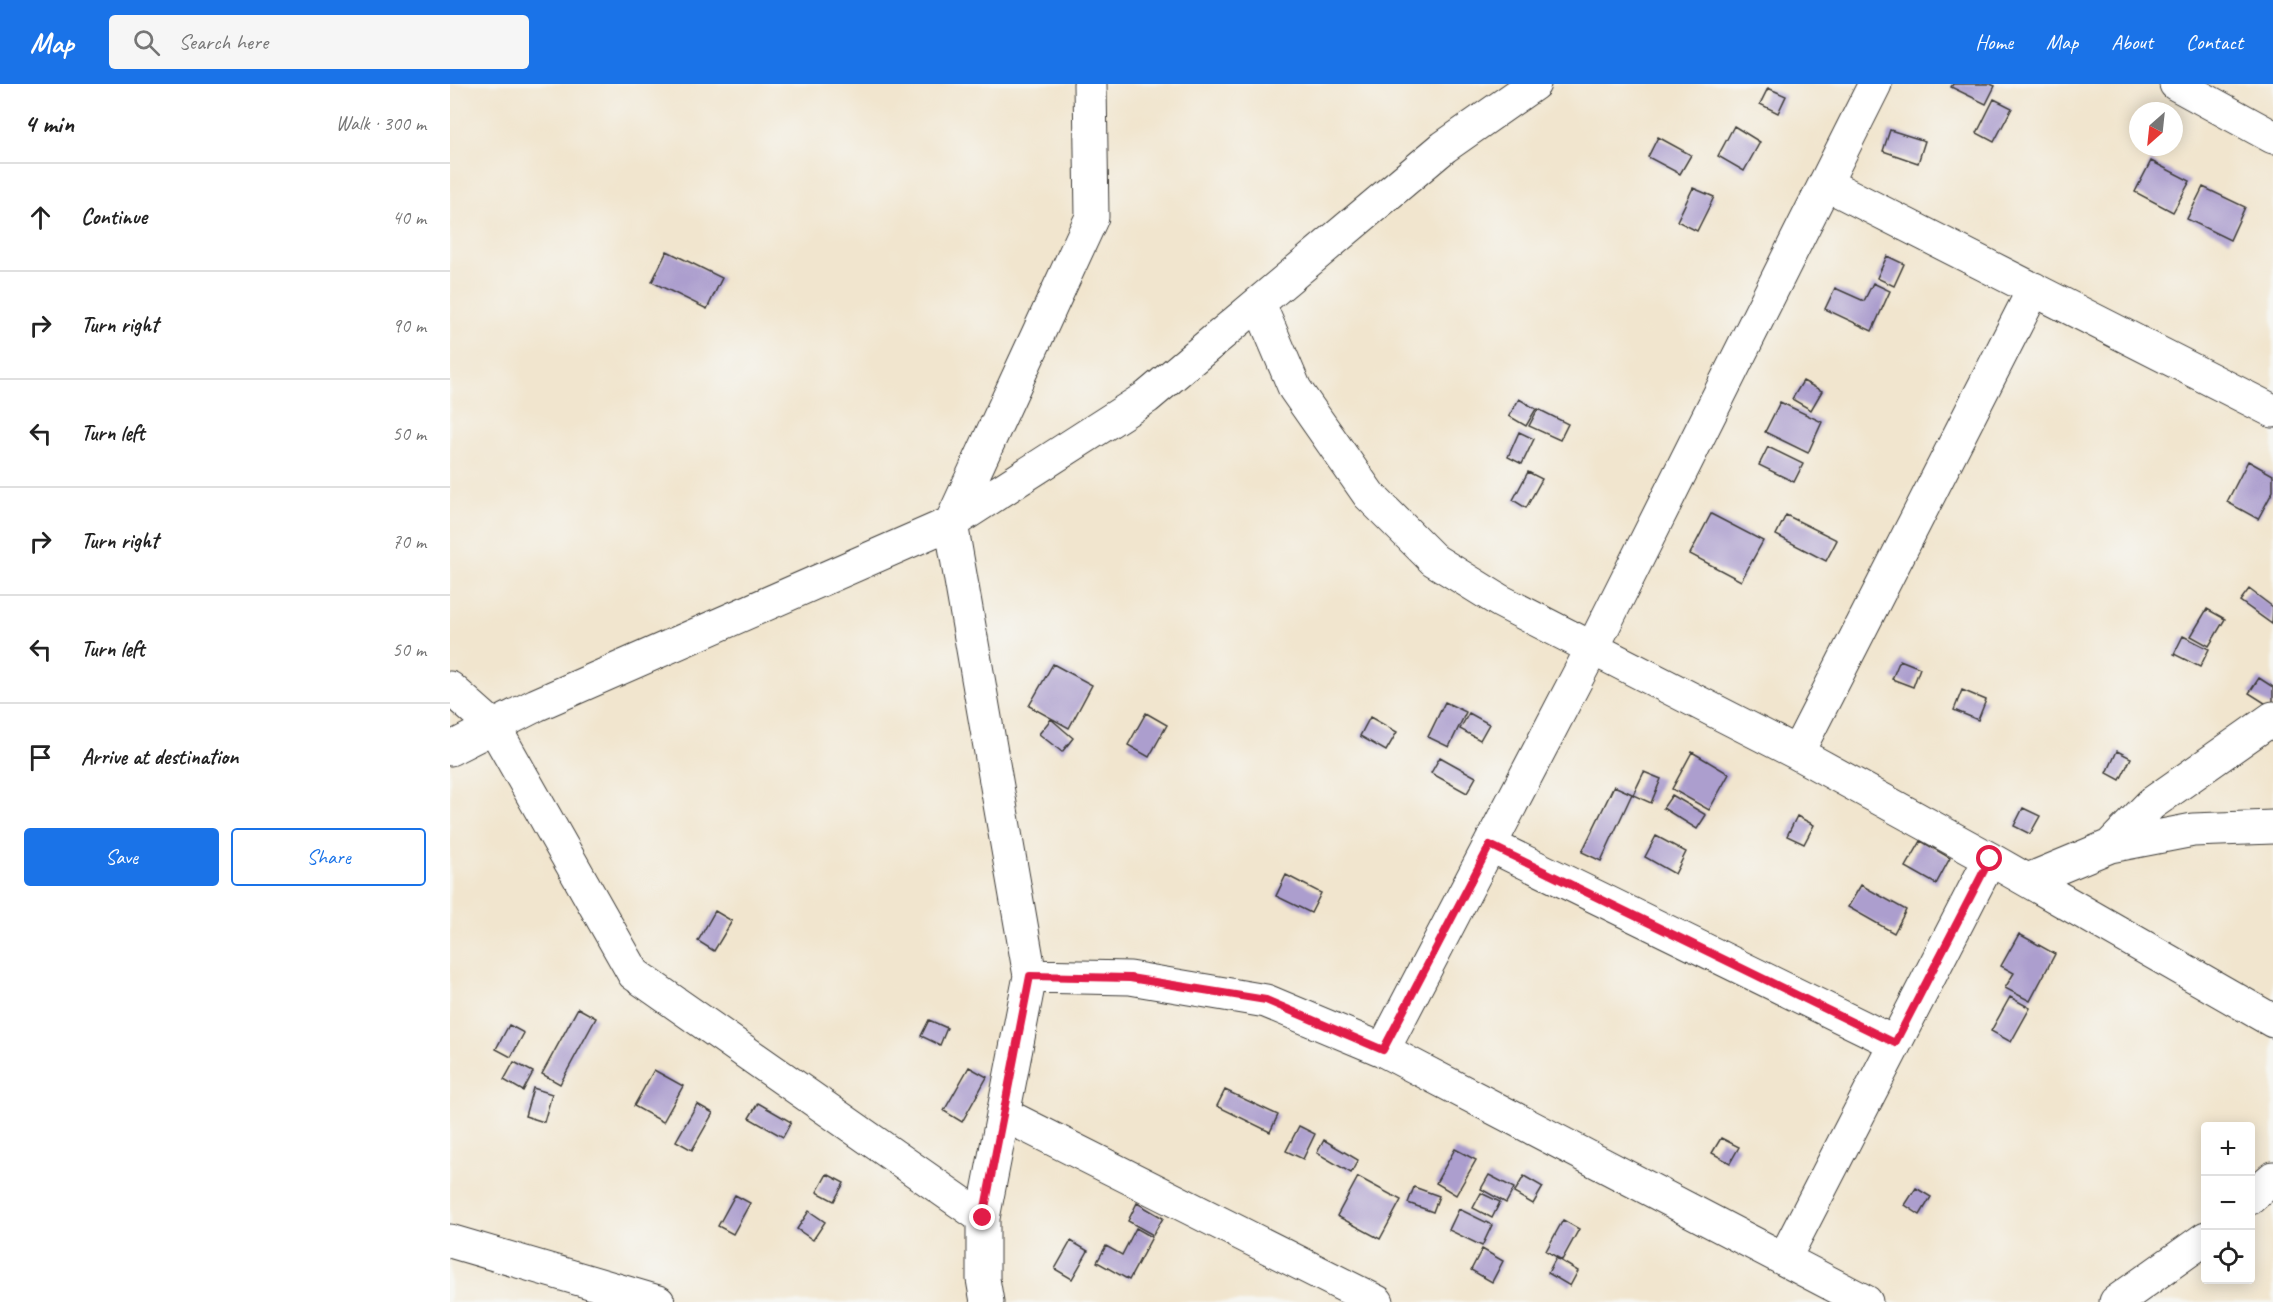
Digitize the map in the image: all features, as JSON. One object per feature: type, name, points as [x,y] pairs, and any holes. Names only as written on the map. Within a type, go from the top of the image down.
[{"type":"street","points":[[987,1302],[983,1279],[983,1218],[1030,976],[951,523],[1092,217],[1090,84]]},
{"type":"street","points":[[450,749],[547,700],[951,523],[1148,397],[1444,147],[1534,84]]},
{"type":"street","points":[[1383,1050],[1592,649],[1875,84]]},
{"type":"street","points":[[2176,84],[2273,137]]},
{"type":"street","points":[[1826,184],[2273,411]]},
{"type":"street","points":[[1797,753],[2034,289]]},
{"type":"street","points":[[1259,304],[1295,389],[1369,495],[1434,560],[1500,601],[1797,753],[1990,859],[2273,1021]]},
{"type":"street","points":[[450,688],[494,727],[634,974],[983,1218]]},
{"type":"street","points":[[2110,846],[2151,804],[2273,718]]},
{"type":"street","points":[[2028,880],[2110,846],[2193,830],[2273,827]]},
{"type":"street","points":[[1490,845],[1895,1043]]},
{"type":"street","points":[[1784,1259],[1990,859]]},
{"type":"street","points":[[1030,976],[1130,978],[1266,1000],[1383,1050],[1866,1302]]},
{"type":"street","points":[[1003,1114],[1377,1302]]},
{"type":"street","points":[[2255,1194],[2273,1178]]},
{"type":"street","points":[[450,1241],[658,1302]]},
{"type":"street","points":[[2116,1302],[2201,1241]]},
{"type":"building","points":[[1953,84],[1995,86],[1986,104],[1951,87]]},
{"type":"building","points":[[1768,88],[1786,96],[1778,113],[1760,104]]},
{"type":"building","points":[[1994,99],[2012,108],[1994,142],[1977,133]]},
{"type":"building","points":[[1734,126],[1760,142],[1744,171],[1718,156]]},
{"type":"building","points":[[1890,130],[1925,141],[1918,163],[1883,151]]},
{"type":"building","points":[[1658,137],[1691,155],[1680,174],[1648,157]]},
{"type":"building","points":[[2151,161],[2190,181],[2173,212],[2135,192]]},
{"type":"building","points":[[2203,187],[2245,207],[2230,240],[2187,219]]},
{"type":"building","points":[[1693,188],[1714,197],[1697,231],[1677,221]]},
{"type":"building","points":[[667,251],[722,278],[707,309],[652,282]]},
{"type":"building","points":[[1887,256],[1904,264],[1894,286],[1877,278]]},
{"type":"building","points":[[1873,283],[1890,291],[1872,331],[1825,309],[1835,288],[1864,301]]},
{"type":"building","points":[[1803,381],[1822,391],[1811,410],[1792,399]]},
{"type":"building","points":[[1519,399],[1536,409],[1526,426],[1509,416]]},
{"type":"building","points":[[1780,402],[1822,422],[1808,453],[1765,432]]},
{"type":"building","points":[[1538,409],[1568,424],[1560,440],[1529,426]]},
{"type":"building","points":[[1519,432],[1534,439],[1522,464],[1508,457]]},
{"type":"building","points":[[1768,447],[1803,464],[1794,482],[1759,465]]},
{"type":"building","points":[[2248,461],[2273,475],[2273,491],[2258,519],[2227,502]]},
{"type":"building","points":[[1528,472],[1542,479],[1526,508],[1513,500]]},
{"type":"building","points":[[1711,514],[1763,541],[1741,581],[1690,554]]},
{"type":"building","points":[[1786,515],[1837,540],[1826,561],[1776,535]]},
{"type":"building","points":[[2249,589],[2273,607],[2272,624],[2240,601]]},
{"type":"building","points":[[2207,609],[2225,619],[2209,646],[2191,636]]},
{"type":"building","points":[[2183,636],[2209,649],[2200,667],[2174,654]]},
{"type":"building","points":[[1900,660],[1920,668],[1913,687],[1892,679]]},
{"type":"building","points":[[1053,664],[1092,685],[1069,728],[1029,706]]},
{"type":"building","points":[[2259,678],[2273,687],[2271,707],[2249,693]]},
{"type":"building","points":[[1962,690],[1986,700],[1978,720],[1954,710]]},
{"type":"building","points":[[1445,702],[1466,712],[1449,747],[1428,737]]},
{"type":"building","points":[[1146,713],[1167,725],[1149,757],[1128,745]]},
{"type":"building","points":[[1469,713],[1489,724],[1480,740],[1460,729]]},
{"type":"building","points":[[1370,717],[1397,732],[1386,751],[1360,736]]},
{"type":"building","points":[[1051,719],[1073,738],[1062,752],[1039,734]]},
{"type":"building","points":[[2117,751],[2131,758],[2120,780],[2107,773]]},
{"type":"building","points":[[1692,752],[1729,774],[1709,810],[1672,789]]},
{"type":"building","points":[[1440,757],[1476,777],[1467,793],[1431,773]]},
{"type":"building","points":[[1644,772],[1661,779],[1651,803],[1633,795]]},
{"type":"building","points":[[1614,786],[1632,794],[1601,861],[1582,852]]},
{"type":"building","points":[[1672,795],[1706,815],[1697,829],[1663,808]]},
{"type":"building","points":[[2023,808],[2040,816],[2030,834],[2014,826]]},
{"type":"building","points":[[1797,816],[1814,825],[1804,844],[1787,836]]},
{"type":"building","points":[[1656,836],[1686,852],[1675,874],[1645,857]]},
{"type":"building","points":[[1921,841],[1950,858],[1936,884],[1906,867]]},
{"type":"building","points":[[1286,875],[1321,893],[1311,913],[1276,896]]},
{"type":"building","points":[[1861,885],[1906,910],[1894,933],[1848,907]]},
{"type":"building","points":[[715,911],[732,921],[714,951],[698,941]]},
{"type":"building","points":[[2019,934],[2055,954],[2030,1001],[2005,988],[2014,973],[2001,966]]},
{"type":"building","points":[[2010,997],[2030,1008],[2011,1042],[1991,1031]]},
{"type":"building","points":[[578,1008],[596,1018],[560,1084],[542,1074]]},
{"type":"building","points":[[929,1020],[947,1028],[940,1045],[921,1036]]},
{"type":"building","points":[[509,1025],[524,1033],[511,1057],[496,1049]]},
{"type":"building","points":[[514,1062],[533,1072],[523,1091],[504,1080]]},
{"type":"building","points":[[969,1067],[987,1077],[962,1122],[944,1111]]},
{"type":"building","points":[[654,1070],[683,1086],[663,1122],[634,1106]]},
{"type":"building","points":[[533,1088],[552,1094],[544,1122],[525,1116]]},
{"type":"building","points":[[1225,1090],[1278,1115],[1270,1132],[1217,1106]]},
{"type":"building","points":[[758,1103],[791,1122],[783,1137],[749,1118]]},
{"type":"building","points":[[697,1104],[713,1113],[692,1150],[676,1141]]},
{"type":"building","points":[[1299,1126],[1315,1134],[1303,1159],[1286,1151]]},
{"type":"building","points":[[1721,1138],[1739,1147],[1730,1163],[1712,1153]]},
{"type":"building","points":[[1324,1140],[1358,1160],[1351,1173],[1317,1153]]},
{"type":"building","points":[[1455,1149],[1476,1160],[1456,1195],[1436,1183]]},
{"type":"building","points":[[827,1174],[844,1183],[834,1201],[817,1192]]},
{"type":"building","points":[[1489,1175],[1514,1188],[1506,1203],[1481,1189]]},
{"type":"building","points":[[1524,1176],[1543,1187],[1533,1204],[1514,1193]]},
{"type":"building","points":[[1358,1177],[1401,1200],[1380,1239],[1337,1216]]},
{"type":"building","points":[[1414,1187],[1439,1196],[1433,1212],[1408,1203]]},
{"type":"building","points":[[1916,1188],[1931,1197],[1920,1215],[1905,1205]]},
{"type":"building","points":[[1481,1193],[1500,1202],[1492,1218],[1473,1208]]},
{"type":"building","points":[[735,1195],[750,1203],[733,1234],[718,1226]]},
{"type":"building","points":[[1137,1203],[1163,1218],[1153,1235],[1128,1221]]},
{"type":"building","points":[[1459,1209],[1492,1225],[1482,1246],[1449,1230]]},
{"type":"building","points":[[809,1211],[825,1222],[813,1240],[797,1229]]},
{"type":"building","points":[[1563,1220],[1579,1229],[1562,1260],[1546,1251]]},
{"type":"building","points":[[1136,1228],[1152,1237],[1129,1280],[1097,1262],[1106,1246],[1122,1255]]},
{"type":"building","points":[[1071,1241],[1088,1251],[1072,1279],[1055,1269]]},
{"type":"building","points":[[1482,1249],[1503,1261],[1492,1282],[1471,1270]]},
{"type":"building","points":[[1556,1258],[1578,1271],[1570,1286],[1548,1273]]},
{"type":"route","points":[[983,1218],[1030,976],[1130,978],[1266,1000],[1383,1050],[1490,845],[1895,1043],[1990,859]]}]
